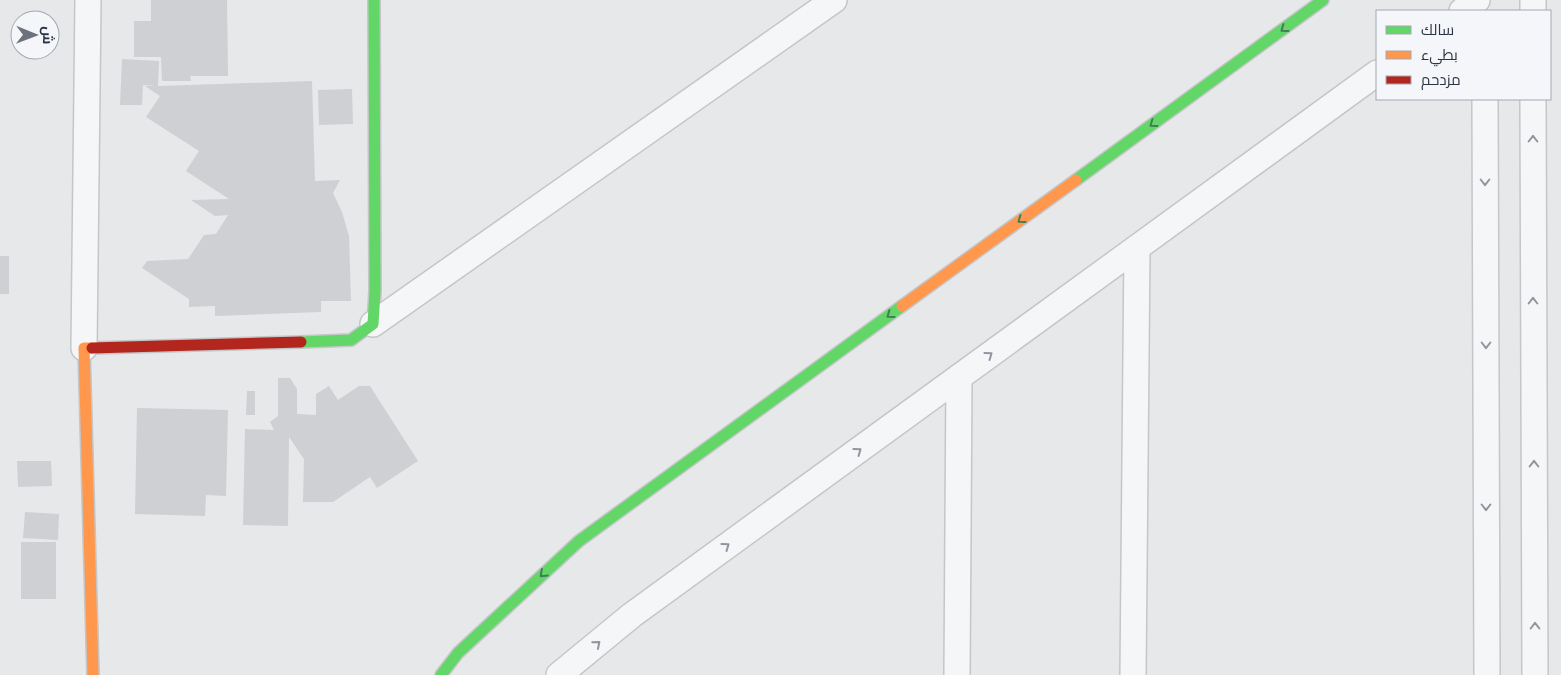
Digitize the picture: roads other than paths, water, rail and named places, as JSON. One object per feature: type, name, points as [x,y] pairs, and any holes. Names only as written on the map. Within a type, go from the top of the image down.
[{"type":"street","points":[[88,0],[84,348],[93,675]]},
{"type":"street","points":[[373,324],[375,291],[374,0]]},
{"type":"street","points":[[84,348],[351,340],[834,0]]},
{"type":"street","points":[[441,675],[458,653],[579,541],[1323,0]]},
{"type":"street","points":[[1463,10],[1477,0]]},
{"type":"street","points":[[559,675],[632,615],[1376,74]]},
{"type":"street","points":[[1485,100],[1487,675]]},
{"type":"street","points":[[1533,100],[1535,675]]},
{"type":"street","points":[[1133,675],[1137,248]]},
{"type":"street","points":[[957,675],[959,377]]}]
